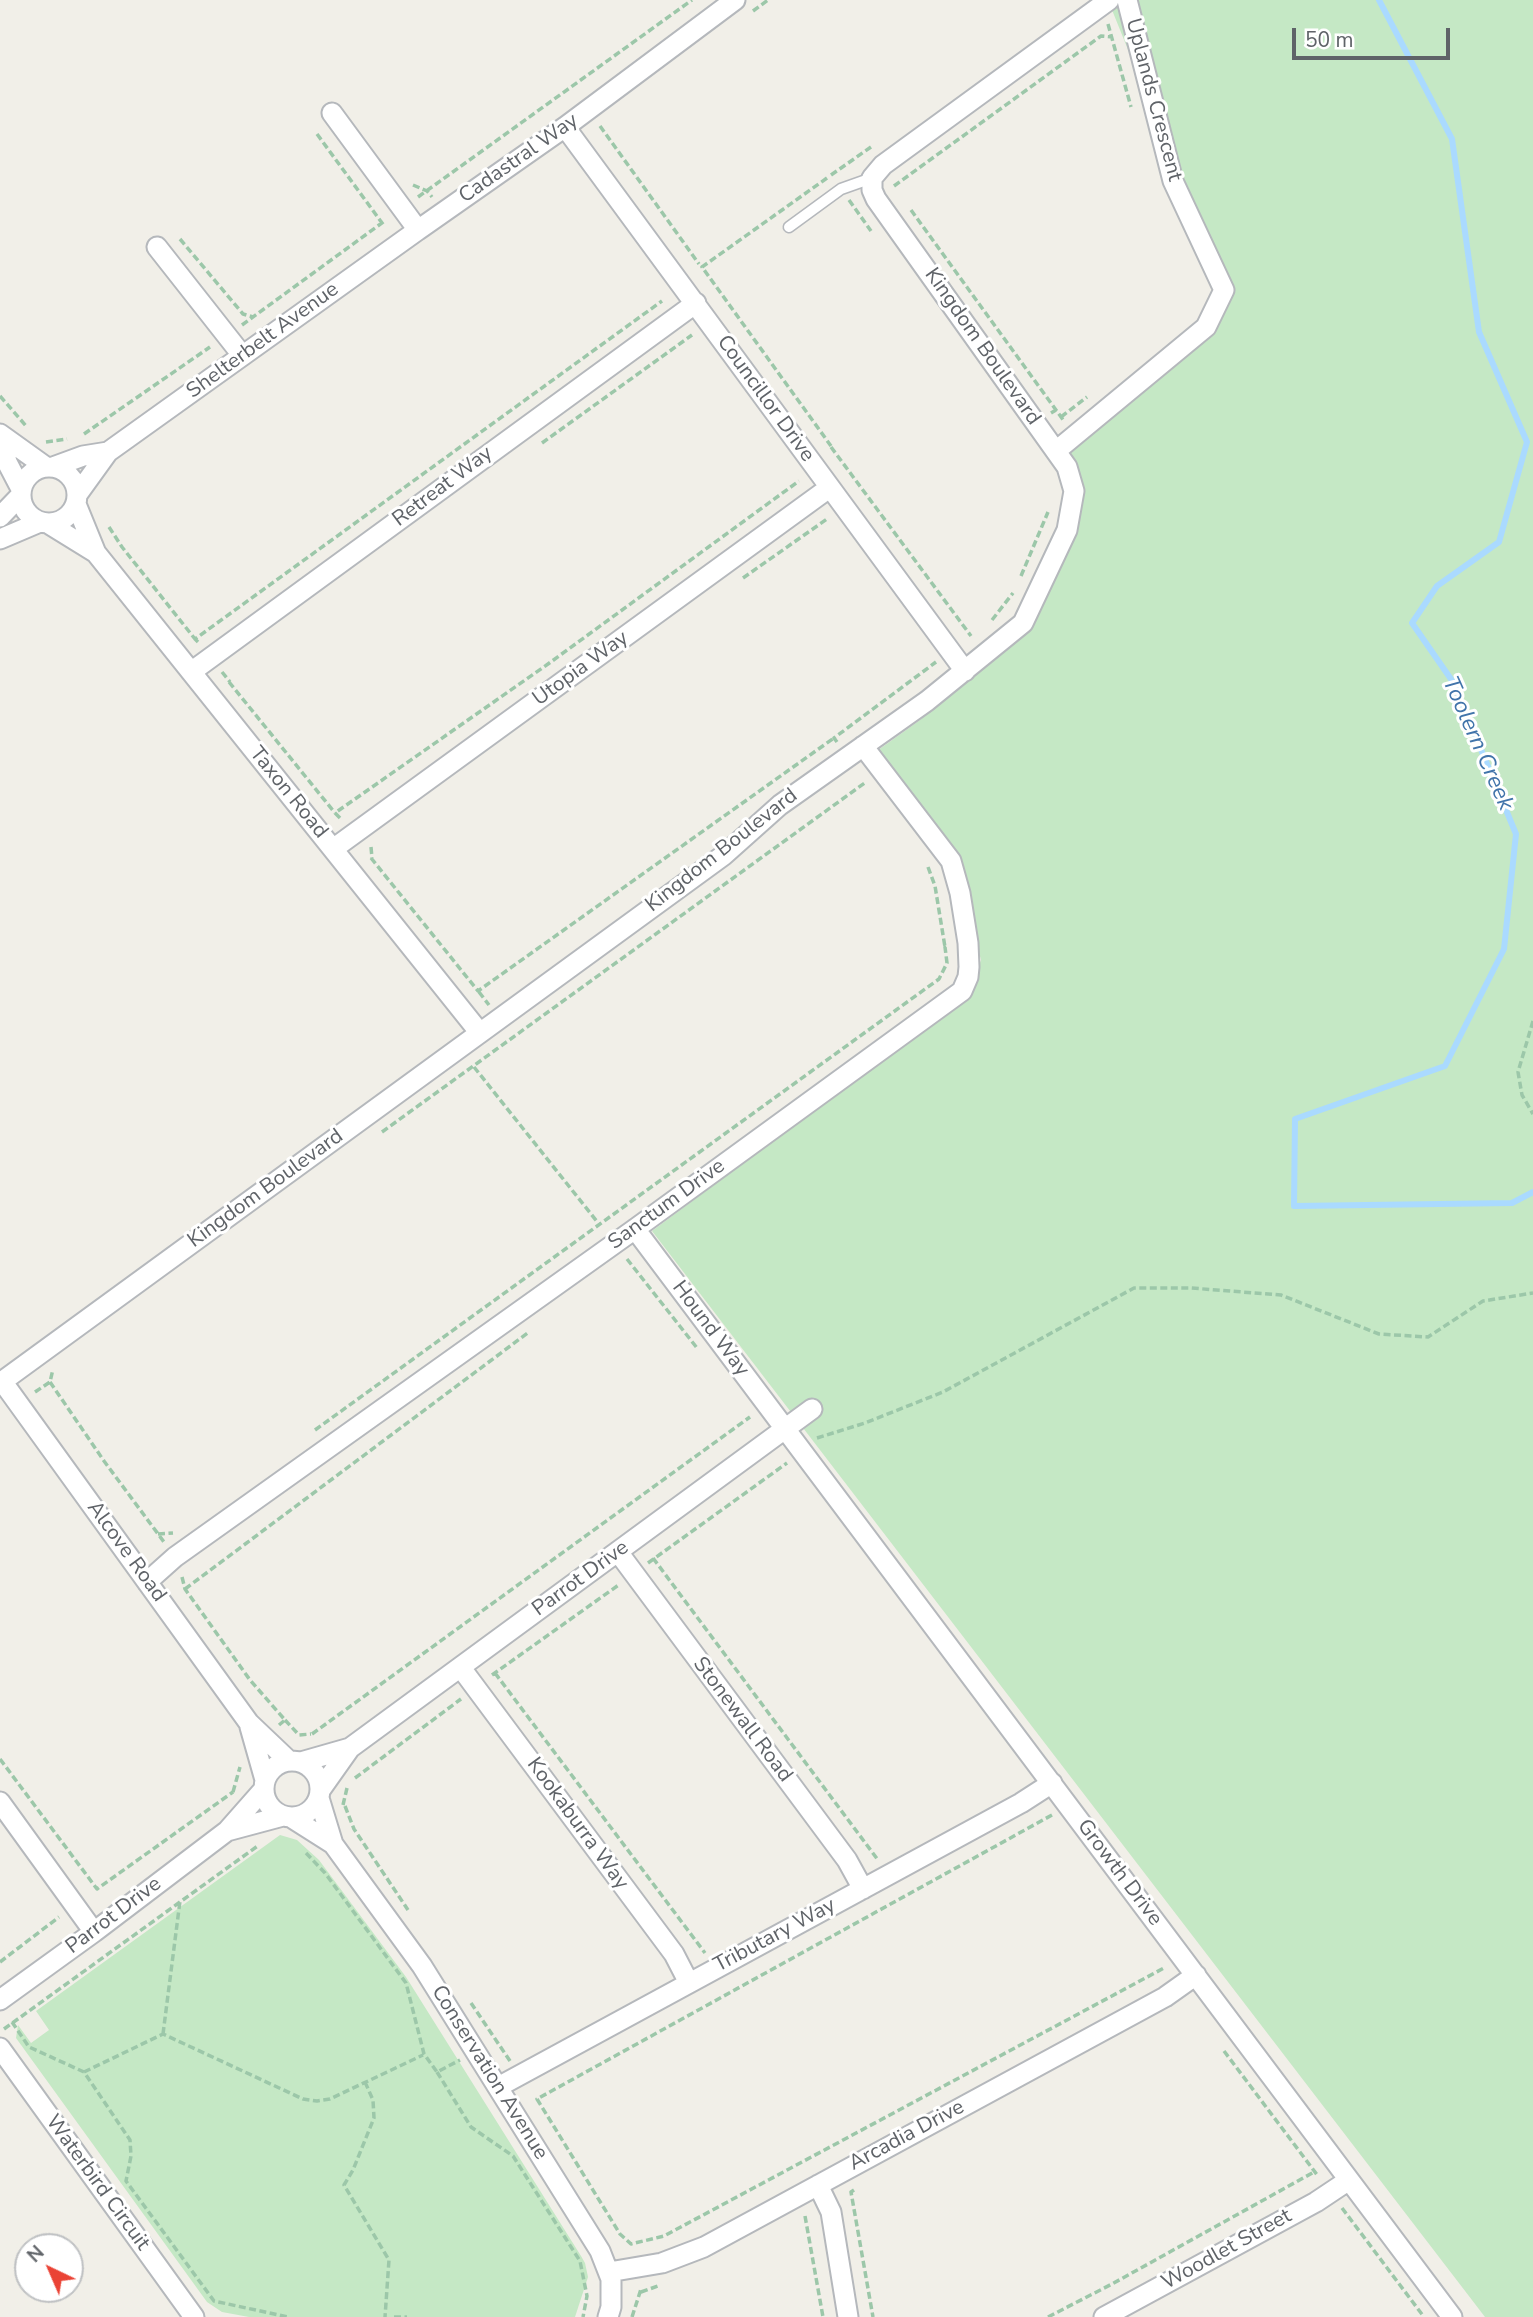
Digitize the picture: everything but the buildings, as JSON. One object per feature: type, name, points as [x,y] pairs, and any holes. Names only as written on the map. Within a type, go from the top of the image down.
[{"type":"street","name":"Cadastral Way","points":[[418,230],[565,127],[735,0]]},
{"type":"street","name":"Uplands Crescent","points":[[1056,451],[1206,327],[1224,290],[1173,181],[1126,0]]},
{"type":"street","points":[[872,178],[883,165],[1105,3]]},
{"type":"street","points":[[332,113],[418,230]]},
{"type":"street","name":"Councillor Drive","points":[[565,127],[965,671]]},
{"type":"street","name":"Kingdom Boulevard","points":[[1,1382],[724,855],[780,804],[927,701],[1023,623],[1067,530],[1074,491],[1068,467],[876,199],[872,190],[872,178]]},
{"type":"street","name":"Shelterbelt Avenue","points":[[77,500],[108,452],[418,230]]},
{"type":"street","points":[[157,247],[242,355]]},
{"type":"street","name":"Retreat Way","points":[[191,672],[696,303]]},
{"type":"street","points":[[0,434],[50,467],[61,469],[73,480],[77,500],[96,553]]},
{"type":"street","points":[[0,434],[26,512],[96,553]]},
{"type":"street","name":"Shelterbelt Avenue","points":[[50,467],[83,456],[108,452]]},
{"type":"street","points":[[0,517],[21,492],[28,476],[50,467]]},
{"type":"street","name":"Utopia Way","points":[[333,849],[829,488]]},
{"type":"street","points":[[0,539],[65,518],[77,500]]},
{"type":"street","name":"Taxon Road","points":[[96,553],[480,1033]]},
{"type":"street","name":"Sanctum Drive","points":[[147,1581],[176,1558],[641,1236],[962,991],[968,977],[968,943],[960,893],[950,861],[874,777],[855,751]]},
{"type":"street","name":"Hound Way","points":[[641,1236],[785,1429]]},
{"type":"street","name":"Alcove Road","points":[[1,1382],[249,1723],[295,1762]]},
{"type":"street","name":"Parrot Drive","points":[[320,1794],[350,1748],[812,1409]]},
{"type":"street","name":"Growth Drive","points":[[785,1429],[1452,2317]]},
{"type":"street","name":"Stonewall Road","points":[[618,1552],[847,1860],[863,1889]]},
{"type":"street","name":"Kookaburra Way","points":[[461,1668],[674,1954],[689,1983]]},
{"type":"street","name":"Alcove Road","points":[[249,1723],[265,1785]]},
{"type":"street","name":"Parrot Drive","points":[[295,1762],[350,1748]]},
{"type":"street","points":[[295,1762],[315,1773],[320,1794],[309,1812],[288,1817],[269,1806],[265,1785],[276,1766],[295,1762]]},
{"type":"street","name":"Tributary Way","points":[[498,2087],[1021,1803],[1052,1783]]},
{"type":"street","name":"Parrot Drive","points":[[0,2000],[227,1831],[265,1785]]},
{"type":"street","name":"Conservation Avenue","points":[[320,1794],[333,1844],[422,1966],[600,2251],[609,2272],[612,2291],[608,2317]]},
{"type":"street","points":[[0,1802],[94,1932]]},
{"type":"street","name":"Parrot Drive","points":[[227,1831],[288,1817]]},
{"type":"street","name":"Conservation Avenue","points":[[288,1817],[333,1844]]},
{"type":"street","name":"Arcadia Drive","points":[[609,2272],[679,2259],[1166,1997],[1196,1975]]},
{"type":"street","name":"Waterbird Circuit","points":[[0,2048],[194,2317]]},
{"type":"street","name":"Woodlet Street","points":[[1104,2317],[1316,2202],[1349,2180]]},
{"type":"street","points":[[818,2185],[831,2212],[848,2317]]},
{"type":"lane","points":[[789,227],[841,188],[872,178]]},
{"type":"path","points":[[78,436],[86,434],[227,335],[692,0]]},
{"type":"path","points":[[1105,3],[1111,37],[1134,116]]},
{"type":"path","points":[[858,212],[1101,36],[1111,37]]},
{"type":"path","points":[[317,134],[382,223]]},
{"type":"path","points":[[831,446],[702,267],[831,175],[874,234]]},
{"type":"path","points":[[406,177],[414,187],[427,191],[443,213]]},
{"type":"path","points":[[910,208],[1075,435]]},
{"type":"path","points":[[1061,417],[1091,394]]},
{"type":"path","points":[[0,396],[31,432]]},
{"type":"path","points":[[1037,424],[1056,410]]},
{"type":"path","points":[[36,436],[46,442],[70,438]]},
{"type":"path","points":[[1019,581],[1050,508]]},
{"type":"path","points":[[738,582],[827,518],[835,529]]},
{"type":"path","points":[[107,521],[122,547],[195,639]]},
{"type":"path","points":[[991,621],[1014,591]]},
{"type":"path","points":[[478,991],[834,738],[977,632]]},
{"type":"path","points":[[371,1139],[874,777],[855,751],[834,738]]},
{"type":"path","points":[[371,845],[372,858]]},
{"type":"path","points":[[308,1435],[939,979],[947,963],[945,947],[935,886],[923,860]]},
{"type":"path","points":[[945,947],[968,943]]},
{"type":"path","points":[[1533,1021],[1518,1072],[1522,1095],[1533,1115]]},
{"type":"path","points":[[473,1067],[599,1224]]},
{"type":"path","points":[[627,1259],[641,1236]]},
{"type":"path","points":[[348,1784],[495,1673],[803,1451],[817,1438],[865,1423],[943,1391],[1134,1288],[1191,1288],[1281,1295],[1379,1334],[1428,1337],[1483,1301],[1533,1293]]},
{"type":"path","points":[[186,1589],[538,1325]]},
{"type":"path","points":[[19,1404],[50,1382],[54,1365]]},
{"type":"path","points":[[312,1734],[750,1417]]},
{"type":"path","points":[[158,1534],[173,1533]]},
{"type":"path","points":[[653,1559],[878,1860]]},
{"type":"path","points":[[495,1673],[705,1953]]},
{"type":"path","points":[[0,1759],[97,1889],[233,1792],[240,1769],[239,1761]]},
{"type":"path","points":[[233,1792],[246,1808]]},
{"type":"path","points":[[1052,1815],[537,2099],[620,2234],[631,2244],[664,2236],[1164,1968]]},
{"type":"path","points":[[0,2032],[264,1841]]},
{"type":"path","points":[[306,1853],[325,1873],[406,1983],[424,2054],[471,2127],[513,2156],[580,2261],[587,2296],[583,2317]]},
{"type":"path","points":[[163,2034],[180,1900]]},
{"type":"path","points":[[0,1962],[59,1917]]},
{"type":"path","points":[[11,2022],[29,2047],[84,2072],[130,2140],[131,2156],[126,2181],[214,2301],[288,2317]]},
{"type":"path","points":[[84,2072],[163,2034]]},
{"type":"path","points":[[163,2034],[303,2099],[317,2101],[330,2099],[424,2054]]},
{"type":"path","points":[[437,2072],[496,2040]]},
{"type":"path","points":[[365,2082],[373,2100],[374,2118],[344,2185],[389,2260],[385,2317]]},
{"type":"path","points":[[1048,2317],[1314,2172]]},
{"type":"path","points":[[863,2185],[851,2192],[873,2317]]},
{"type":"path","points":[[394,2317],[407,2317]]},
{"type":"green space","points":[[1108,0],[1533,0],[1533,2317],[1485,2317],[652,1231],[967,997],[981,960],[956,864],[874,753],[920,720],[1028,625],[1073,532],[1063,452],[1232,290],[1180,179]]},
{"type":"green space","points":[[280,1835],[297,1840],[319,1860],[406,1977],[581,2256],[588,2277],[575,2317],[249,2317],[222,2312],[207,2302],[16,2038],[18,2025],[31,2043],[49,2030],[36,2011]]},
{"type":"waterway","name":"Toolern Creek","points":[[1379,0],[1452,139],[1479,332],[1527,442],[1499,542],[1437,586],[1412,623],[1453,682],[1516,834],[1504,949],[1445,1066],[1295,1119],[1294,1206],[1512,1203],[1533,1192]]}]
